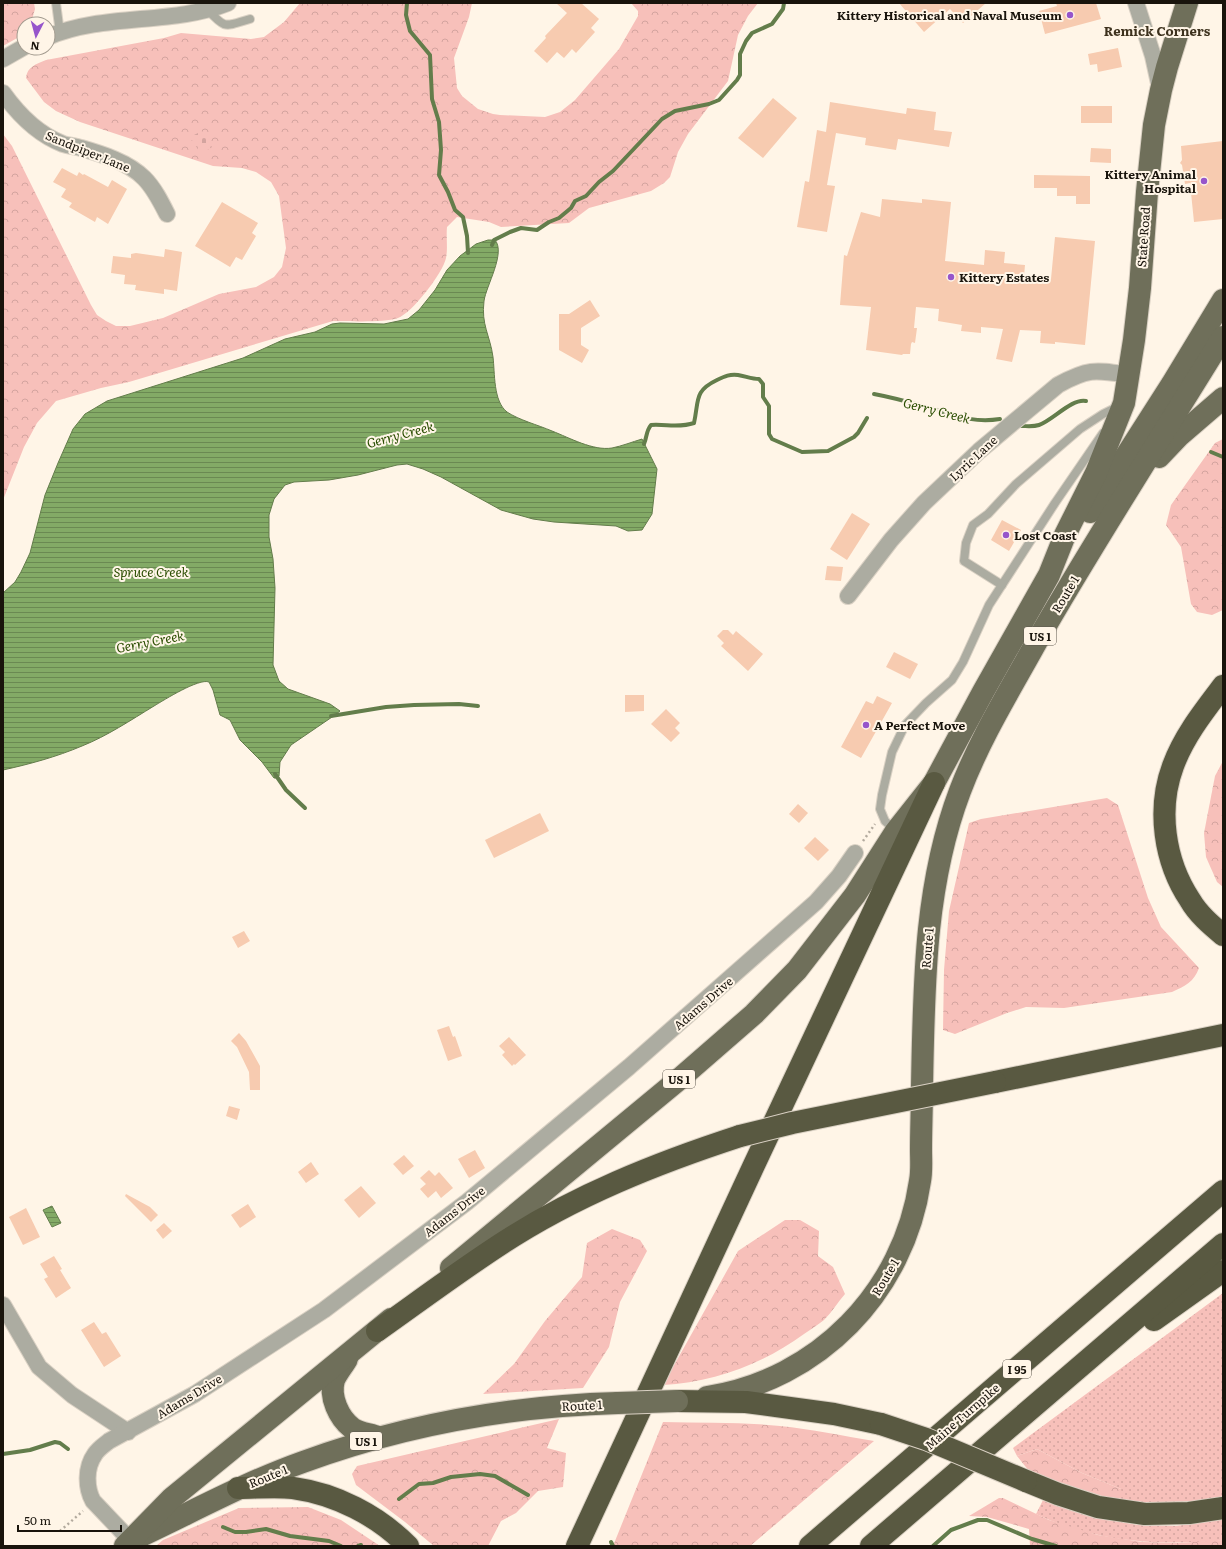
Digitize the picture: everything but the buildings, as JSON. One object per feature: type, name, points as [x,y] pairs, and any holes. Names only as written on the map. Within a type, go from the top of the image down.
[{"type":"highway","points":[[1223,686],[1199,718],[1179,752],[1168,785],[1165,818],[1168,851],[1180,883],[1190,901],[1209,923],[1223,935]]},
{"type":"highway","points":[[576,1546],[934,783]]},
{"type":"highway","points":[[377,1331],[501,1244],[538,1222],[592,1194],[682,1155],[740,1136],[792,1123],[1223,1035]]},
{"type":"highway","name":"Maine Turnpike","points":[[810,1546],[1223,1191]]},
{"type":"highway","points":[[870,1546],[1223,1244]]},
{"type":"highway","points":[[1036,1404],[1223,1271]]},
{"type":"highway","points":[[677,1402],[746,1402],[834,1414],[881,1424],[926,1439],[1026,1482],[1098,1507],[1146,1514],[1189,1514],[1223,1508]]},
{"type":"highway","points":[[238,1488],[292,1488],[326,1495],[372,1516],[408,1546]]},
{"type":"main road","name":"State Road","points":[[1124,403],[1140,288],[1147,185],[1154,125],[1161,90],[1187,3]]},
{"type":"main road","points":[[1049,574],[1098,500],[1223,300]]},
{"type":"main road","points":[[1118,506],[1223,337]]},
{"type":"main road","name":"US 1","points":[[1118,506],[1157,459],[1179,436],[1223,398]]},
{"type":"main road","name":"Route 1","points":[[128,1543],[172,1498],[353,1349],[377,1331],[677,1081],[754,1014],[797,970],[850,901],[896,831],[934,783],[1049,574],[1065,535],[1096,473],[1124,403]]},
{"type":"main road","name":"Route 1","points":[[128,1543],[238,1488],[302,1462],[378,1437],[496,1413],[580,1404],[677,1402],[721,1395],[744,1389],[767,1380],[795,1366],[818,1351],[841,1332],[862,1311],[881,1287],[897,1259],[909,1229],[920,1180],[924,981],[930,918],[938,863],[958,796],[980,744],[1054,612],[1118,506]]},
{"type":"main road","points":[[353,1349],[334,1381],[333,1394],[342,1418],[353,1429],[378,1437]]},
{"type":"street","points":[[56,35],[116,21],[208,10],[228,3]]},
{"type":"street","points":[[1136,3],[1153,56],[1161,90]]},
{"type":"street","points":[[3,59],[16,52]]},
{"type":"street","name":"Sandpiper Lane","points":[[3,93],[16,111],[41,132],[63,144],[101,155],[131,168],[144,178],[167,214]]},
{"type":"street","name":"Lyric Lane","points":[[848,596],[891,540],[924,503],[979,451],[1058,385],[1072,377],[1092,370],[1129,375]]},
{"type":"street","name":"Adams Drive","points":[[128,1543],[93,1501],[88,1488],[87,1481],[90,1465],[95,1454],[109,1441],[128,1432],[195,1394],[324,1310],[467,1202],[635,1062],[816,902],[839,876],[855,853]]},
{"type":"street","points":[[3,1305],[39,1367],[72,1395],[128,1432]]},
{"type":"lane","points":[[55,16],[56,3]]},
{"type":"lane","points":[[208,10],[222,24],[227,25],[250,19]]},
{"type":"lane","points":[[1002,585],[964,561],[966,543],[973,525],[988,514],[1016,484],[1080,429],[1103,414],[1124,403]]},
{"type":"lane","points":[[896,831],[885,822],[880,809],[892,752],[905,725],[926,703],[952,680],[963,662],[989,605],[1054,503],[1124,403]]},
{"type":"path","points":[[855,853],[882,814]]},
{"type":"path","points":[[60,1531],[93,1501]]},
{"type":"green space","points":[[3,3],[34,3],[35,9],[33,16],[16,16],[16,39],[3,46]]},
{"type":"green space","points":[[300,3],[472,3],[469,17],[454,58],[457,88],[462,96],[478,109],[493,114],[545,117],[560,112],[575,100],[619,49],[638,16],[638,11],[631,3],[758,3],[748,16],[738,35],[728,81],[688,134],[678,152],[670,177],[664,183],[651,191],[589,208],[569,223],[501,227],[489,222],[457,217],[447,227],[447,251],[444,265],[419,301],[404,315],[398,318],[392,320],[375,321],[333,321],[129,382],[101,388],[56,401],[37,423],[24,447],[3,500],[3,134],[12,146],[91,305],[97,315],[116,326],[130,326],[163,318],[219,294],[256,287],[274,277],[282,267],[286,248],[279,196],[271,182],[256,172],[242,168],[213,166],[80,122],[56,111],[44,102],[26,78],[28,71],[46,60],[164,38],[181,33],[251,39],[264,37],[284,22]]},
{"type":"green space","points":[[202,131],[212,147],[201,154],[190,137]]},
{"type":"green space","points":[[1223,439],[1223,610],[1212,615],[1197,612],[1191,604],[1181,547],[1166,525],[1171,505],[1215,443]]},
{"type":"green space","points":[[1223,761],[1223,887],[1217,882],[1206,857],[1204,833],[1215,776]]},
{"type":"green space","points":[[1107,798],[1118,805],[1148,898],[1161,927],[1199,968],[1197,973],[1192,980],[1172,992],[1064,1008],[1026,1007],[955,1034],[943,1030],[944,970],[949,911],[969,823],[981,819]]},
{"type":"green space","points":[[785,1220],[800,1220],[819,1231],[818,1256],[833,1267],[845,1294],[824,1320],[788,1345],[755,1363],[737,1370],[701,1380],[663,1385],[738,1251]]},
{"type":"green space","points":[[612,1229],[640,1240],[647,1251],[620,1302],[609,1347],[583,1388],[483,1394],[514,1364],[545,1321],[582,1277],[587,1243]]},
{"type":"green space","points":[[1223,1293],[1223,1499],[1176,1507],[1114,1502],[1121,1489],[1082,1473],[1037,1449],[1017,1456],[1013,1448]]},
{"type":"green space","points":[[559,1419],[547,1448],[566,1453],[563,1487],[538,1491],[516,1513],[501,1521],[488,1546],[434,1546],[356,1485],[352,1474],[357,1466]]},
{"type":"green space","points":[[663,1422],[736,1423],[780,1426],[874,1441],[750,1546],[613,1546]]},
{"type":"green space","points":[[1037,1449],[1082,1473],[1121,1489],[1122,1495],[1114,1502],[1086,1495],[1029,1471],[1017,1456]]},
{"type":"green space","points":[[999,1498],[1003,1498],[1049,1520],[1098,1535],[1142,1542],[1178,1543],[1223,1540],[1223,1546],[1030,1546],[1029,1529],[987,1517],[969,1516]]},
{"type":"green space","points":[[1043,1500],[1100,1518],[1138,1525],[1176,1526],[1223,1519],[1223,1540],[1172,1543],[1132,1541],[1093,1534],[1054,1522],[1036,1514]]},
{"type":"green space","points":[[308,1507],[341,1520],[380,1546],[156,1546],[163,1540],[239,1508]]},
{"type":"water","name":"Spruce Creek","points":[[488,240],[495,240],[498,246],[498,253],[497,261],[485,295],[483,309],[486,330],[492,349],[497,394],[502,407],[507,412],[523,420],[597,448],[612,448],[642,439],[657,469],[652,514],[642,530],[628,531],[616,526],[554,522],[533,519],[501,510],[441,477],[407,464],[329,480],[294,482],[285,485],[274,499],[269,515],[269,537],[273,559],[275,588],[273,665],[279,681],[288,689],[330,704],[340,711],[291,745],[280,762],[279,776],[274,778],[262,762],[240,740],[230,720],[220,715],[213,690],[209,682],[198,683],[182,690],[101,738],[53,757],[3,770],[3,593],[15,582],[30,553],[45,495],[73,429],[85,414],[107,401],[243,358],[285,339],[315,332],[332,324],[384,324],[408,319],[419,310],[435,290],[447,270],[460,256],[476,244]]},
{"type":"water","points":[[52,1206],[61,1223],[52,1227],[43,1210]]},
{"type":"waterway","points":[[407,3],[406,15],[410,31],[430,55],[432,99],[439,122],[441,150],[439,175],[455,210],[463,217],[467,236],[468,253]]},
{"type":"waterway","points":[[492,245],[494,240],[510,232],[521,228],[537,230],[549,222],[559,218],[571,208],[575,201],[586,196],[599,182],[613,171],[662,119],[675,111],[709,104],[719,100],[740,75],[740,54],[746,41],[752,33],[772,24],[783,9],[784,3]]},
{"type":"waterway","name":"Gerry Creek","points":[[644,444],[651,425],[678,426],[694,423],[697,402],[701,392],[710,384],[730,375],[759,379],[763,384],[763,397],[769,406],[769,434],[772,439],[802,452],[828,451],[854,437],[867,418]]},
{"type":"waterway","name":"Gerry Creek","points":[[874,394],[968,419],[1000,419]]},
{"type":"waterway","name":"Gerry Creek","points":[[1021,426],[1039,425],[1069,406],[1081,401],[1086,401]]},
{"type":"waterway","name":"Gerry Creek","points":[[1211,452],[1223,457]]},
{"type":"waterway","points":[[331,716],[386,707],[414,705],[459,704],[478,706]]},
{"type":"waterway","points":[[275,774],[286,790],[305,808]]},
{"type":"waterway","points":[[3,1454],[30,1450],[55,1442],[60,1443],[68,1449]]},
{"type":"waterway","points":[[399,1499],[419,1484],[433,1483],[451,1477],[480,1474],[495,1476],[528,1495]]},
{"type":"waterway","points":[[933,1546],[951,1530],[978,1520],[987,1520],[1032,1539],[1056,1546]]},
{"type":"waterway","points":[[223,1527],[235,1532],[266,1529],[290,1536],[329,1541],[341,1546]]},
{"type":"waterway","points":[[611,1542],[613,1546]]},
{"type":"place","name":"Kittery Historical and Naval Museum","points":[[1070,15]]},
{"type":"place","name":"Kittery Animal Hospital","points":[[1204,181]]},
{"type":"place","name":"Kittery Estates","points":[[951,277]]},
{"type":"place","name":"Lost Coast","points":[[1006,535]]},
{"type":"place","name":"A Perfect Move","points":[[866,725]]},
{"type":"district","name":"Remick Corners","points":[[1157,30]]}]
